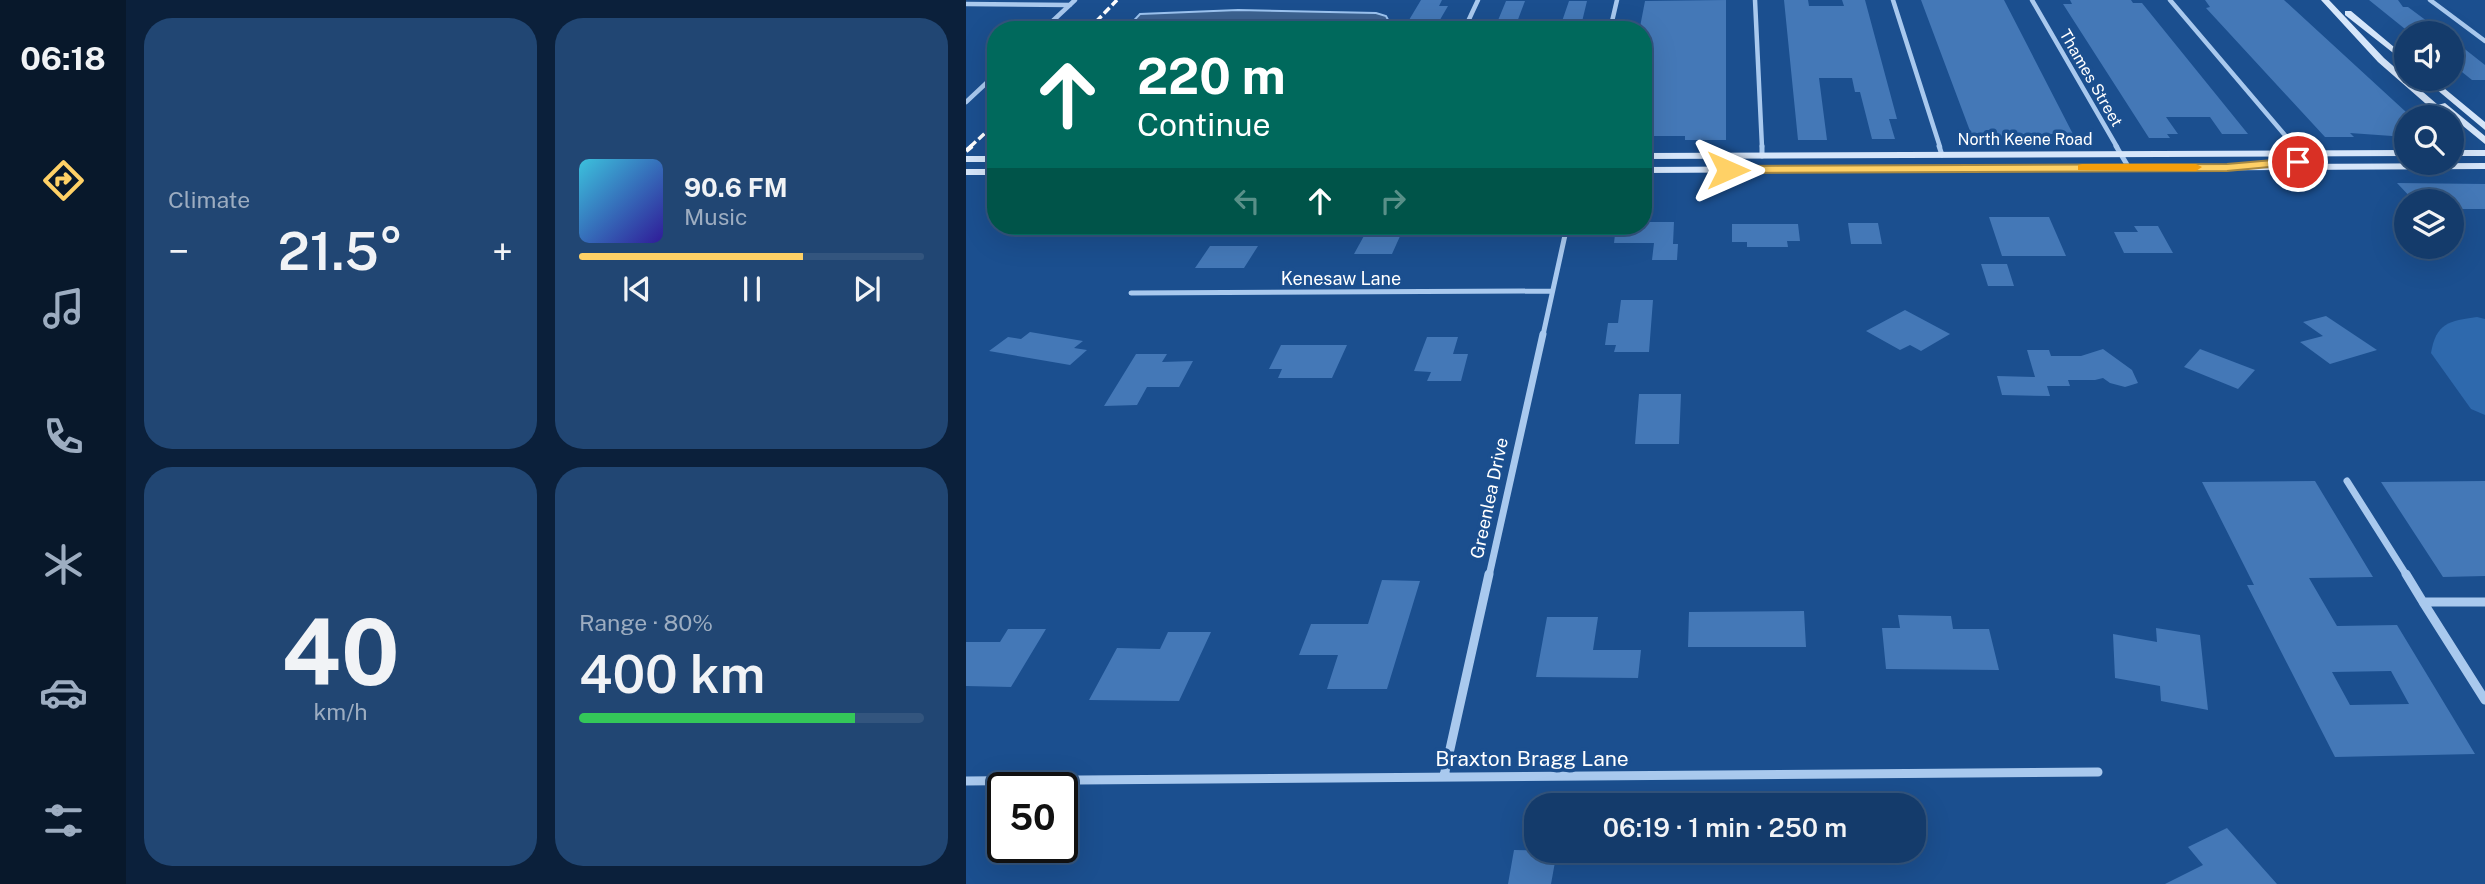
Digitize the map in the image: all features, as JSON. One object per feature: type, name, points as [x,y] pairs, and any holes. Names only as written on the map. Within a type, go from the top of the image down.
[{"type":"main road","points":[[2327,0],[2361,39],[2433,105]]},
{"type":"main road","points":[[2327,0],[2394,52]]},
{"type":"main road","points":[[2361,39],[2394,64]]},
{"type":"main road","points":[[2426,91],[2485,141]]},
{"type":"main road","points":[[2442,91],[2485,127]]},
{"type":"main road","points":[[2464,135],[2485,157]]},
{"type":"main road","name":"North Keene Road","points":[[1652,156],[2394,153]]},
{"type":"main road","points":[[2464,154],[2485,157]]},
{"type":"main road","name":"North Keene Road","points":[[1652,170],[2227,167],[2485,157]]},
{"type":"main road","points":[[2464,160],[2485,157]]},
{"type":"main road","points":[[966,159],[987,159]]},
{"type":"main road","points":[[2227,167],[2298,162],[2394,161]]},
{"type":"main road","points":[[966,172],[987,172]]},
{"type":"street","points":[[1053,21],[1075,0]]},
{"type":"street","points":[[1468,21],[1478,0]]},
{"type":"street","points":[[1612,21],[1617,0]]},
{"type":"street","points":[[1755,0],[1762,156]]},
{"type":"street","points":[[1893,0],[1942,155]]},
{"type":"street","name":"Thames Street","points":[[2032,0],[2129,168]]},
{"type":"street","points":[[2170,0],[2300,153]]},
{"type":"street","points":[[2430,0],[2485,41]]},
{"type":"street","points":[[966,4],[1070,5]]},
{"type":"street","points":[[966,103],[987,83]]},
{"type":"street","name":"Greenlea Drive","points":[[1444,776],[1564,235]]},
{"type":"street","name":"Kenesaw Lane","points":[[1131,293],[1551,291]]},
{"type":"street","points":[[2347,481],[2485,700]]},
{"type":"street","points":[[2423,602],[2485,602]]},
{"type":"street","name":"Braxton Bragg Lane","points":[[966,782],[2098,772]]},
{"type":"shaded area","points":[[1238,10],[1376,13],[1386,16],[1389,21],[1133,21],[1140,14]]},
{"type":"shaded area","points":[[2477,317],[2485,319],[2485,415],[2471,409],[2431,353],[2436,335],[2445,325]]},
{"type":"building","points":[[1421,0],[1442,0],[1439,6],[1448,6],[1439,21],[1408,21]]},
{"type":"building","points":[[1726,0],[1726,140],[1685,140],[1685,136],[1652,136],[1652,21],[1641,21],[1645,1]]},
{"type":"building","points":[[1784,0],[1808,0],[1809,6],[1844,6],[1842,0],[1865,0],[1897,119],[1889,119],[1895,139],[1872,139],[1860,92],[1855,92],[1852,78],[1819,78],[1827,140],[1798,140]]},
{"type":"building","points":[[1921,0],[2004,0],[2075,138],[2056,138],[2053,134],[2018,135],[2020,139],[1973,139]]},
{"type":"building","points":[[2070,0],[2131,0],[2133,3],[2142,3],[2248,134],[2222,134],[2210,117],[2166,117],[2178,134],[2167,134],[2170,138],[2149,138],[2063,4],[2072,4]]},
{"type":"building","points":[[2205,0],[2284,0],[2398,105],[2394,105],[2394,136],[2350,133],[2354,137],[2325,137],[2206,8],[2210,7]]},
{"type":"building","points":[[2369,0],[2398,0],[2403,7],[2408,7],[2427,21],[2395,21]]},
{"type":"building","points":[[1506,1],[1525,1],[1517,21],[1498,21]]},
{"type":"building","points":[[1569,1],[1587,1],[1582,21],[1562,21]]},
{"type":"building","points":[[2464,48],[2485,65],[2485,80],[2472,80],[2464,74]]},
{"type":"building","points":[[2397,183],[2485,184],[2485,209],[2464,209],[2464,189],[2403,189]]},
{"type":"building","points":[[1989,217],[2049,217],[2066,256],[2002,256]]},
{"type":"building","points":[[1652,222],[1674,222],[1673,244],[1678,244],[1677,260],[1652,260],[1654,243],[1614,243],[1615,235],[1652,235]]},
{"type":"building","points":[[1848,223],[1878,223],[1882,244],[1851,244]]},
{"type":"building","points":[[1732,224],[1798,224],[1800,241],[1787,241],[1788,247],[1747,247],[1747,242],[1732,242]]},
{"type":"building","points":[[2134,226],[2158,226],[2173,253],[2124,253],[2114,232],[2138,232]]},
{"type":"building","points":[[1364,235],[1401,235],[1392,254],[1354,254]]},
{"type":"building","points":[[1210,246],[1258,246],[1244,268],[1195,268]]},
{"type":"building","points":[[1981,264],[2007,264],[2014,286],[1988,286]]},
{"type":"building","points":[[1621,300],[1653,300],[1649,352],[1614,352],[1616,345],[1605,345],[1608,323],[1618,323]]},
{"type":"building","points":[[1905,310],[1950,334],[1921,351],[1910,345],[1900,350],[1866,331]]},
{"type":"building","points":[[2326,316],[2377,350],[2330,364],[2300,342],[2323,336],[2303,322]]},
{"type":"building","points":[[1030,332],[1083,341],[1074,348],[1087,350],[1070,365],[989,351],[1008,337],[1021,339]]},
{"type":"building","points":[[1427,337],[1458,337],[1453,354],[1468,354],[1461,381],[1427,381],[1431,372],[1414,371]]},
{"type":"building","points":[[1281,345],[1347,345],[1332,378],[1278,378],[1282,369],[1269,369]]},
{"type":"building","points":[[2103,349],[2132,370],[2138,383],[2125,387],[2103,378],[2068,380],[2070,386],[2047,386],[2050,396],[2002,395],[1997,376],[2035,377],[2027,350],[2049,350],[2051,356],[2081,356]]},
{"type":"building","points":[[2200,349],[2255,370],[2238,389],[2184,367]]},
{"type":"building","points":[[1136,354],[1167,354],[1162,362],[1193,361],[1179,387],[1147,387],[1137,405],[1104,406]]},
{"type":"building","points":[[1639,394],[1681,394],[1679,444],[1635,444]]},
{"type":"building","points":[[2315,481],[2373,577],[2309,578],[2337,626],[2397,625],[2475,754],[2335,757],[2247,585],[2254,585],[2202,482]],"holes":[[[2391,671],[2409,704],[2350,705],[2332,672]]]},
{"type":"building","points":[[2485,481],[2485,576],[2443,577],[2381,482]]},
{"type":"building","points":[[1382,580],[1420,581],[1387,689],[1327,689],[1338,655],[1299,655],[1311,624],[1368,624]]},
{"type":"building","points":[[1804,611],[1806,647],[1688,647],[1689,612]]},
{"type":"building","points":[[1898,615],[1951,616],[1953,629],[1989,629],[1999,670],[1886,669],[1882,628],[1900,628]]},
{"type":"building","points":[[1547,617],[1598,617],[1593,650],[1641,650],[1638,678],[1536,677]]},
{"type":"building","points":[[2156,628],[2200,635],[2208,710],[2161,701],[2160,686],[2115,678],[2113,634],[2157,642]]},
{"type":"building","points":[[1008,629],[1046,629],[1011,687],[966,686],[966,642],[1000,642]]},
{"type":"building","points":[[1168,632],[1211,632],[1179,701],[1089,700],[1117,648],[1160,649]]},
{"type":"building","points":[[2227,828],[2277,884],[2165,884],[2203,865],[2188,847]]},
{"type":"building","points":[[1514,850],[1524,850],[1524,863],[1555,863],[1551,884],[1508,884]]},
{"type":"railway","points":[[1097,21],[1117,0]]},
{"type":"railway","points":[[970,147],[987,131]]},
{"type":"railway","points":[[966,151],[972,146]]},
{"type":"slow traffic","points":[[2082,168],[2196,167]]},
{"type":"route","points":[[1728,170],[2227,167],[2298,162]]}]
